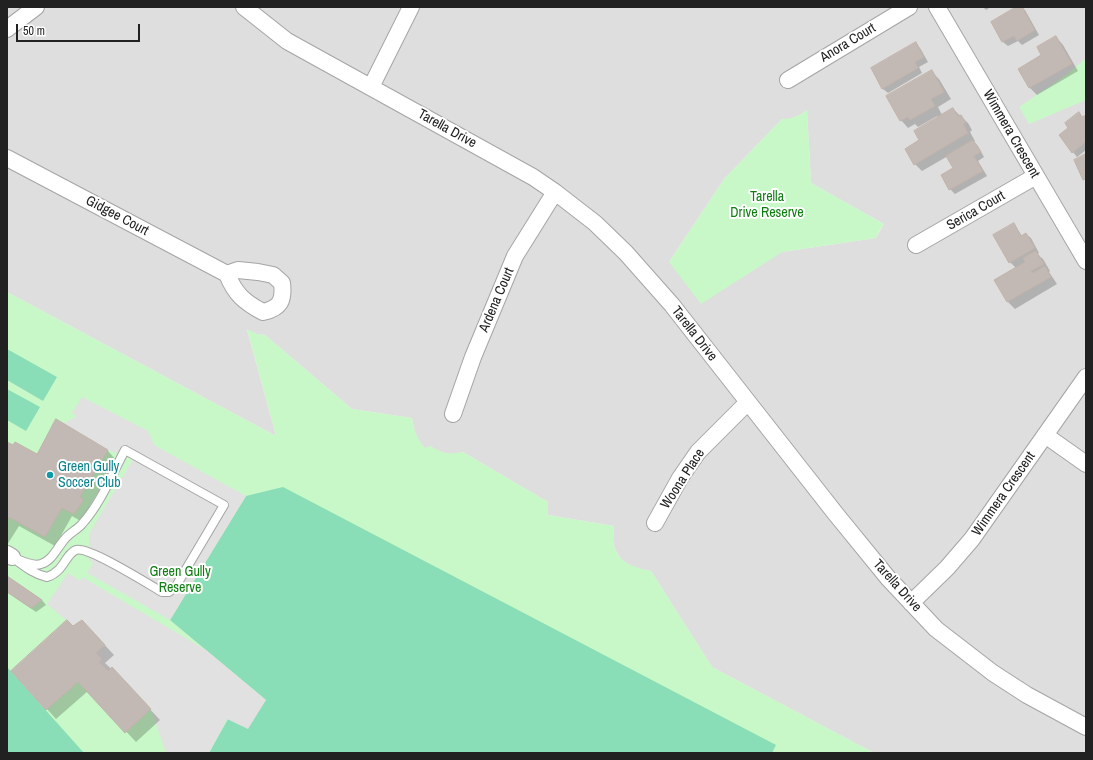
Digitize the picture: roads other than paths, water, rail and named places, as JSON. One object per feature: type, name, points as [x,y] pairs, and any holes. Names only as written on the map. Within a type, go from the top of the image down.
[{"type":"street","points":[[7,29],[36,7]]},
{"type":"street","name":"Tarella Drive","points":[[244,7],[287,41],[533,177],[556,192],[595,223],[626,253],[676,311],[888,578],[936,629],[992,673],[1027,695],[1086,727]]},
{"type":"street","points":[[371,87],[411,7]]},
{"type":"street","name":"Anora Court","points":[[788,80],[909,7]]},
{"type":"street","name":"Wimmera Crescent","points":[[937,7],[1086,261]]},
{"type":"street","name":"Gidgee Court","points":[[7,158],[227,274]]},
{"type":"street","name":"Serica Court","points":[[916,245],[1036,176]]},
{"type":"street","name":"Ardena Court","points":[[453,414],[473,357],[515,256],[556,192]]},
{"type":"street","name":"Wimmera Crescent","points":[[911,603],[947,568],[972,539],[1086,377]]},
{"type":"street","name":"Woona Place","points":[[655,523],[680,478],[698,452],[748,402]]},
{"type":"street","points":[[1045,436],[1086,464]]},
{"type":"lane","points":[[125,450],[224,505],[176,586],[169,592],[162,592],[117,566],[86,551],[80,550],[71,553],[60,571],[47,577],[36,574],[9,556],[34,565],[40,565],[52,557],[64,538],[82,525],[96,506],[125,450]]},
{"type":"place","name":"Green Gully Soccer Club","points":[[50,475]]},
{"type":"park label","name":"Tarella Drive Reserve","points":[[767,206]]},
{"type":"park label","name":"Green Gully Reserve","points":[[180,580]]}]
